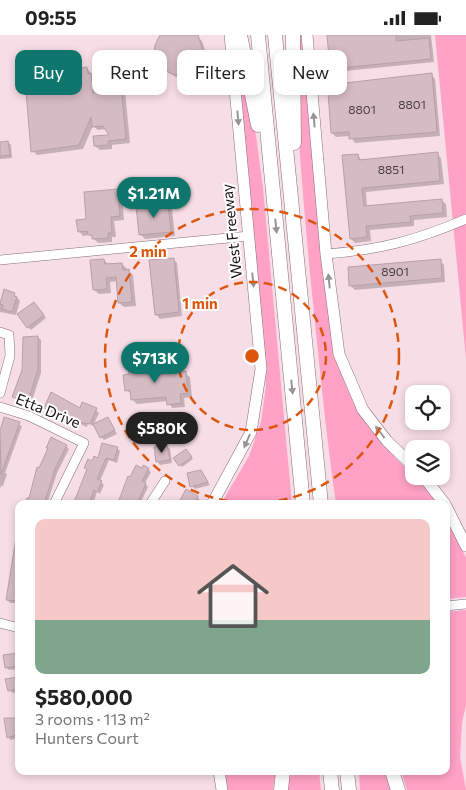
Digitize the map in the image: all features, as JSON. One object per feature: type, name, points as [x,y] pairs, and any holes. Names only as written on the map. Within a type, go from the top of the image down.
[{"type":"highway","points":[[240,35],[264,162],[271,177]]},
{"type":"highway","points":[[258,35],[303,500]]},
{"type":"highway","points":[[275,35],[321,500]]},
{"type":"highway","points":[[293,35],[293,130],[302,225],[296,250]]},
{"type":"highway","points":[[310,377],[320,408],[331,500]]},
{"type":"highway","points":[[281,790],[283,775]]},
{"type":"highway","points":[[323,775],[325,790]]},
{"type":"highway","points":[[330,775],[332,790]]},
{"type":"highway","points":[[347,775],[349,790]]},
{"type":"highway","points":[[393,775],[398,790]]},
{"type":"main road","name":"West Freeway","points":[[214,500],[244,449],[251,432],[256,413],[261,369],[230,35]]},
{"type":"main road","points":[[307,35],[326,254],[336,335],[342,365],[363,410],[386,441],[405,459]]},
{"type":"main road","points":[[430,485],[441,500]]},
{"type":"main road","points":[[450,515],[466,546]]},
{"type":"main road","points":[[220,775],[222,790]]},
{"type":"street","points":[[326,254],[365,251],[406,242],[466,219]]},
{"type":"street","points":[[0,260],[249,237]]},
{"type":"street","points":[[0,393],[10,356],[5,333]]},
{"type":"street","name":"Etta Drive","points":[[0,407],[29,416],[84,443],[56,500]]},
{"type":"street","points":[[153,500],[165,481]]},
{"type":"street","points":[[450,606],[466,604]]},
{"type":"street","points":[[0,623],[15,627]]},
{"type":"shaded area","points":[[233,35],[237,50],[234,50]]},
{"type":"shaded area","points":[[296,35],[301,35],[303,50],[296,50]]},
{"type":"shaded area","points":[[435,35],[466,35],[466,359]]},
{"type":"shaded area","points":[[239,95],[247,95],[255,128],[263,188],[292,500],[223,500],[249,456],[261,422],[266,386]]},
{"type":"shaded area","points":[[297,95],[307,95],[331,332],[346,385],[365,422],[405,467],[405,485],[423,485],[435,500],[335,500],[310,274]]},
{"type":"shaded area","points":[[450,524],[466,558],[466,597],[450,599]]},
{"type":"shaded area","points":[[466,610],[466,705],[462,723],[460,757],[466,790],[407,790],[402,775],[450,775],[450,612]]},
{"type":"shaded area","points":[[225,775],[275,775],[273,790],[227,790]]},
{"type":"shaded area","points":[[289,775],[319,775],[321,790],[287,790]]},
{"type":"shaded area","points":[[359,775],[388,775],[393,790],[360,790]]},
{"type":"building","points":[[160,35],[198,35],[203,50],[177,50],[177,74],[174,75],[167,71],[167,50],[154,50]]},
{"type":"building","points":[[327,35],[396,35],[396,41],[429,38],[431,59],[347,67],[347,50],[328,50]]},
{"type":"building","points":[[87,67],[88,74],[91,73],[92,95],[122,95],[126,139],[108,141],[108,145],[94,146],[93,136],[109,135],[103,126],[92,127],[91,117],[79,145],[31,152],[26,95],[82,95],[82,68]]},
{"type":"building","points":[[432,73],[437,132],[349,139],[349,132],[331,133],[328,95],[347,95],[347,83]]},
{"type":"building","points":[[8,141],[10,155],[0,156],[0,142]]},
{"type":"building","points":[[438,152],[440,181],[362,188],[364,206],[442,199],[443,213],[410,216],[411,222],[366,226],[367,237],[350,239],[342,155],[358,154],[359,160]]},
{"type":"building","points":[[118,189],[120,216],[111,217],[112,233],[108,233],[108,238],[92,239],[92,235],[88,235],[87,231],[78,232],[76,220],[86,219],[84,192]]},
{"type":"building","points":[[168,203],[171,232],[139,235],[136,206]]},
{"type":"building","points":[[174,258],[179,312],[155,315],[149,260]]},
{"type":"building","points":[[104,259],[105,264],[122,263],[123,270],[129,269],[132,302],[118,303],[116,277],[106,278],[107,289],[93,290],[90,260]]},
{"type":"building","points":[[441,259],[442,278],[349,286],[348,267]]},
{"type":"building","points":[[4,289],[15,293],[14,296],[17,297],[12,312],[2,309],[3,305],[0,304]]},
{"type":"building","points":[[34,302],[44,315],[27,328],[17,314]]},
{"type":"building","points":[[38,336],[38,369],[28,402],[12,397],[22,370],[23,337]]},
{"type":"building","points":[[149,363],[150,375],[164,374],[163,370],[179,368],[179,372],[186,371],[188,393],[180,394],[181,403],[167,405],[166,397],[131,400],[130,390],[125,391],[123,375],[129,374],[128,364]]},
{"type":"building","points":[[51,392],[80,408],[82,402],[97,408],[90,424],[72,421],[44,408]]},
{"type":"building","points":[[4,417],[20,422],[1,474],[0,431]]},
{"type":"building","points":[[108,417],[115,430],[100,438],[93,424]]},
{"type":"building","points":[[51,437],[67,445],[55,469],[45,500],[26,500],[29,498],[37,467],[39,468],[48,448],[46,448]]},
{"type":"building","points":[[102,443],[118,447],[114,460],[106,458],[97,479],[102,481],[97,492],[94,490],[90,500],[75,500],[87,469],[84,468],[88,459],[92,461],[94,456],[98,458]]},
{"type":"building","points":[[167,445],[170,460],[156,462],[154,447]]},
{"type":"building","points":[[186,449],[192,457],[179,466],[173,458]]},
{"type":"building","points":[[136,465],[142,468],[143,465],[149,468],[142,481],[146,483],[139,500],[119,500],[128,476],[130,477]]},
{"type":"building","points":[[201,470],[208,482],[190,487],[187,473]]},
{"type":"building","points":[[186,489],[198,496],[196,500],[180,500]]},
{"type":"building","points":[[15,544],[15,601],[6,600]]},
{"type":"building","points":[[15,653],[15,667],[5,668],[3,655]]},
{"type":"building","points":[[15,678],[15,690],[8,691],[5,679]]},
{"type":"building","points":[[4,718],[15,718],[15,735],[7,738]]}]
